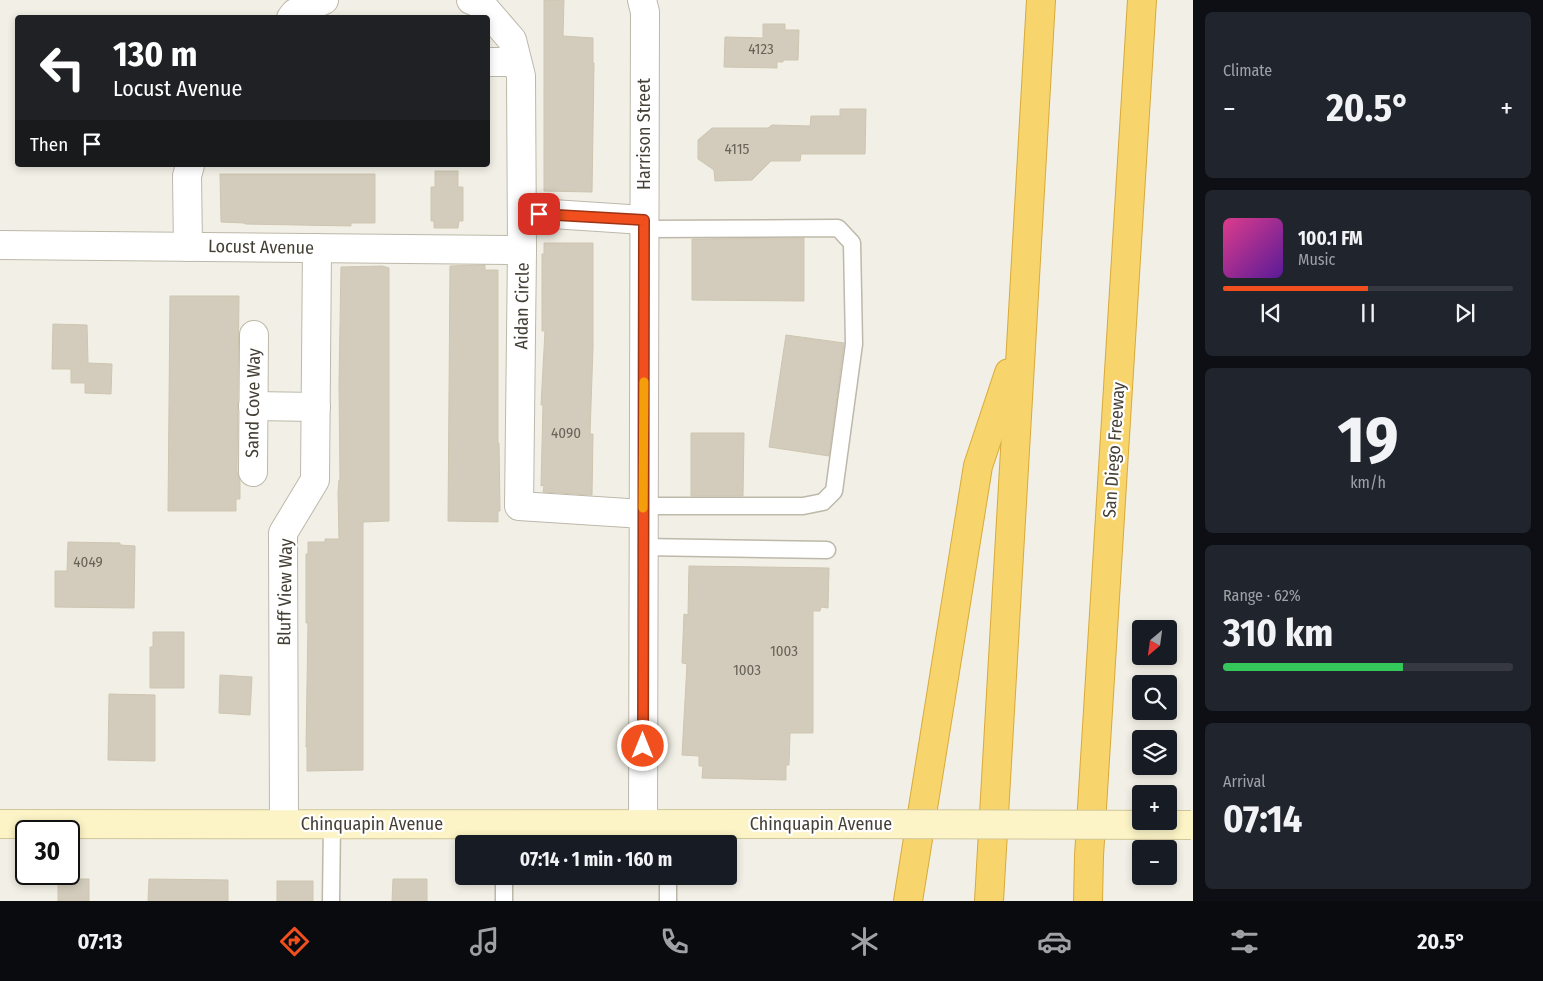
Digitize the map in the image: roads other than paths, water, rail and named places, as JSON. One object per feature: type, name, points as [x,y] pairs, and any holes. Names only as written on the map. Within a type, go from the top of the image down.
[{"type":"highway","points":[[989,901],[1041,0]]},
{"type":"highway","name":"San Diego Freeway","points":[[1088,901],[1089,856],[1142,0]]},
{"type":"highway","points":[[908,901],[978,466],[1021,338]]},
{"type":"highway","points":[[1089,856],[1096,901]]},
{"type":"street","points":[[293,15],[324,0]]},
{"type":"street","name":"Aidan Circle","points":[[471,0],[481,4],[512,40],[521,76],[522,250],[519,506],[643,510]]},
{"type":"street","name":"Harrison Street","points":[[645,4],[643,547],[660,831]]},
{"type":"street","points":[[490,62],[518,62]]},
{"type":"street","points":[[188,247],[187,176],[189,167]]},
{"type":"street","points":[[522,212],[644,225]]},
{"type":"street","name":"Locust Avenue","points":[[0,245],[522,250]]},
{"type":"street","name":"Bluff View Way","points":[[284,823],[283,533],[315,480],[317,248]]},
{"type":"street","name":"Sand Cove Way","points":[[253,472],[254,335]]},
{"type":"street","points":[[253,406],[316,407]]},
{"type":"street","name":"Chinquapin Avenue","points":[[0,824],[332,823],[505,834],[660,831],[841,824],[1192,825]]},
{"type":"lane","points":[[643,510],[802,506],[823,502],[834,491],[854,344],[852,243],[838,228],[644,225]]},
{"type":"lane","points":[[643,547],[827,550]]},
{"type":"lane","points":[[331,901],[332,823]]},
{"type":"lane","points":[[504,885],[504,901]]},
{"type":"lane","points":[[668,885],[668,901]]}]
